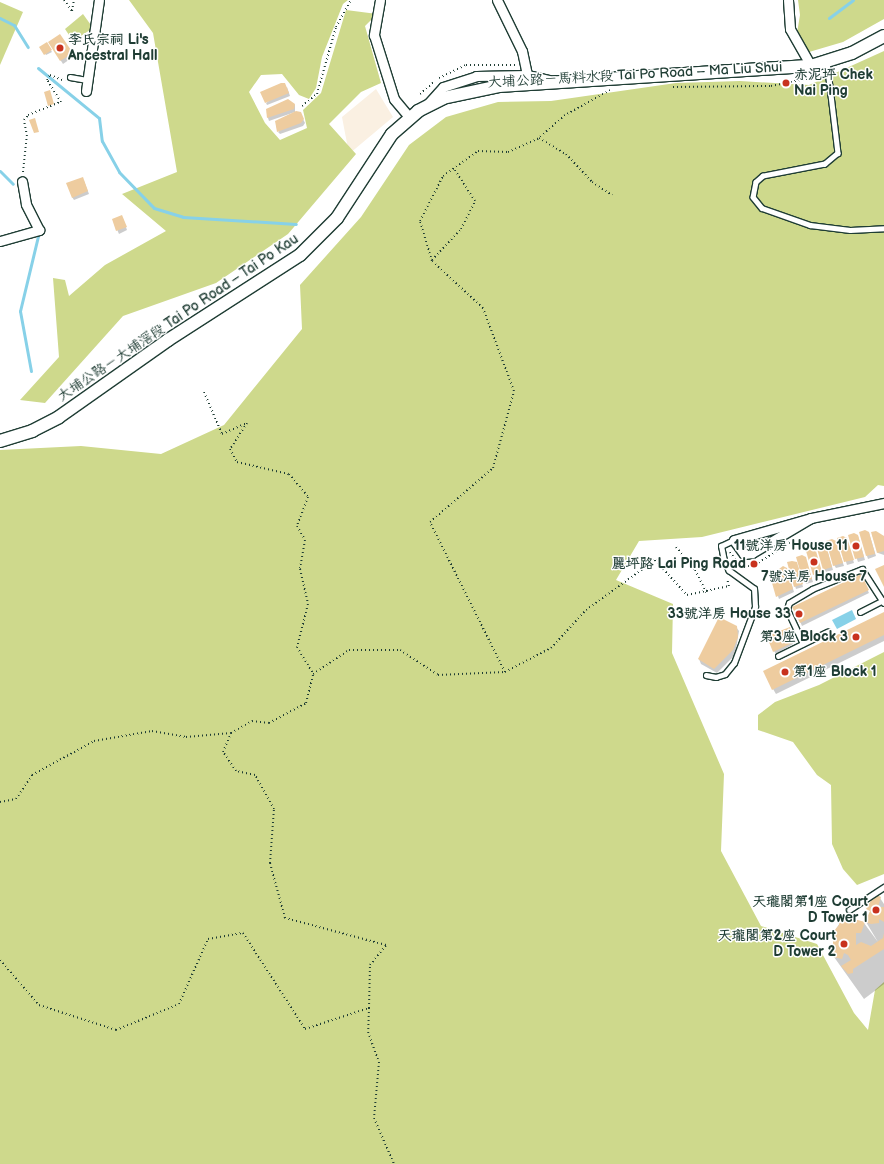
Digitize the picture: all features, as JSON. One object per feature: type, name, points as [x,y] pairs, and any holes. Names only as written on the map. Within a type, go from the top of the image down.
[{"type":"main road","name":"大埔公路－馬料水段 Tai Po Road – Ma Liu Shui","points":[[410,118],[426,107],[474,90],[555,83],[811,66],[828,67],[884,36]]},
{"type":"main road","name":"大埔公路－大埔滘段 Tai Po Road – Tai Po Kau","points":[[0,441],[37,429],[59,417],[168,340],[300,255],[337,218],[379,152],[410,118]]},
{"type":"street","points":[[86,91],[99,0]]},
{"type":"street","points":[[380,0],[374,35],[394,99],[410,118]]},
{"type":"street","points":[[497,0],[526,70]]},
{"type":"street","points":[[788,0],[790,29],[811,66]]},
{"type":"street","points":[[426,107],[431,97],[457,80],[526,70],[555,83]]},
{"type":"street","points":[[0,240],[39,230],[26,204],[22,181]]},
{"type":"street","points":[[811,518],[752,553],[744,554],[734,540],[811,518],[884,503]]},
{"type":"lane","points":[[828,67],[839,145],[834,160],[763,176],[756,182],[753,197],[762,208],[810,225],[850,230],[884,228]]},
{"type":"lane","points":[[70,77],[87,80]]},
{"type":"lane","points":[[706,675],[716,677],[725,674],[734,663],[755,607],[754,589],[729,571],[724,561],[721,546],[734,540]]},
{"type":"lane","points":[[803,644],[787,609],[789,602],[812,589],[862,569],[883,602],[860,612]]},
{"type":"lane","points":[[778,656],[827,632]]},
{"type":"lane","points":[[849,910],[884,887]]},
{"type":"path","points":[[64,0],[72,11],[74,0]]},
{"type":"path","points":[[302,106],[317,94],[336,27],[351,0]]},
{"type":"path","name":"大埔公路－馬料水段 Tai Po Road – Ma Liu Shui","points":[[420,94],[450,70],[466,65],[526,70]]},
{"type":"path","name":"大埔公路－馬料水段 Tai Po Road – Ma Liu Shui","points":[[666,87],[771,86],[811,79],[828,67]]},
{"type":"path","points":[[22,181],[27,136],[24,120],[28,115],[61,102],[47,80],[50,75],[64,83],[65,77],[70,77]]},
{"type":"path","points":[[505,672],[430,522],[493,468],[514,391],[483,308],[432,261],[420,221],[444,176],[455,170],[478,151],[508,152],[539,138],[566,115],[611,90]]},
{"type":"path","name":"大埔公路－馬料水段 Tai Po Road – Ma Liu Shui","points":[[597,91],[619,90]]},
{"type":"path","points":[[539,138],[566,154],[592,182],[612,195]]},
{"type":"path","points":[[432,261],[461,229],[475,201],[455,170]]},
{"type":"path","points":[[204,392],[222,434],[247,423],[230,449],[237,462],[289,474],[308,497],[297,526],[305,540],[300,569],[308,604],[297,647],[313,674]]},
{"type":"path","points":[[676,547],[695,570],[707,594]]},
{"type":"path","points":[[0,802],[16,799],[32,775],[94,741],[152,731],[186,737],[231,732],[252,722],[268,723],[306,703],[313,674],[349,650],[400,650],[438,675],[505,672],[551,648],[586,610],[655,560],[687,595],[707,594],[729,586]]},
{"type":"path","points":[[231,732],[223,752],[236,771],[255,775],[274,809],[270,863],[285,918],[386,945],[370,965],[368,1032],[379,1062],[374,1118],[394,1164]]},
{"type":"path","points":[[0,960],[39,1005],[116,1030],[179,1004],[208,938],[244,933],[305,1029],[369,1008]]},
{"type":"shaded area","points":[[376,89],[393,117],[349,154],[342,117]]},
{"type":"green space","points":[[129,0],[348,0],[343,4],[322,57],[316,88],[309,99],[299,95],[282,74],[261,75],[249,92],[265,123],[280,140],[307,128],[303,110],[321,93],[346,10],[377,14],[365,26],[381,83],[361,92],[329,124],[356,154],[288,234],[216,283],[123,316],[45,403],[20,400],[59,357],[53,278],[65,280],[69,296],[105,265],[166,231],[122,194],[177,172],[153,33]]},
{"type":"green space","points":[[798,0],[884,0],[884,19],[843,42],[809,52],[797,33],[800,15]]},
{"type":"green space","points":[[0,2],[23,12],[0,65]]},
{"type":"green space","points":[[83,14],[93,28],[73,41],[65,29]]},
{"type":"green space","points":[[884,51],[884,486],[878,485],[865,497],[702,537],[639,541],[616,580],[673,604],[672,653],[724,774],[721,851],[761,926],[817,944],[854,1013],[868,1030],[875,990],[884,982],[884,1164],[0,1164],[0,450],[81,446],[161,454],[224,425],[302,329],[300,285],[361,217],[409,145],[446,117],[498,102],[551,101],[676,83],[740,81],[809,85]]},
{"type":"green space","points":[[884,652],[884,874],[857,885],[843,869],[832,844],[831,785],[817,775],[793,742],[758,730],[758,715],[775,702],[819,685]]},
{"type":"water","points":[[852,610],[856,619],[837,629],[832,620]]},
{"type":"building","name":"李氏宗祠 Li's Ancestral Hall","points":[[60,34],[73,53],[60,61],[48,42]]},
{"type":"building","points":[[47,42],[52,50],[44,55],[39,47]]},
{"type":"building","points":[[281,83],[285,83],[289,93],[265,103],[260,92]]},
{"type":"building","points":[[50,90],[54,104],[48,106],[44,92]]},
{"type":"building","points":[[288,99],[295,104],[294,109],[267,118],[266,109]]},
{"type":"building","points":[[296,111],[301,112],[304,119],[301,123],[277,132],[275,121]]},
{"type":"building","points":[[35,118],[39,132],[34,133],[29,120]]},
{"type":"building","points":[[83,177],[88,191],[72,198],[66,183]]},
{"type":"building","points":[[122,215],[127,227],[116,231],[112,219]]},
{"type":"building","points":[[865,530],[869,532],[875,554],[866,556],[859,532]]},
{"type":"building","points":[[876,531],[884,536],[884,551],[877,553],[871,532]]},
{"type":"building","name":"11號洋房 House 11","points":[[854,533],[858,535],[864,557],[855,559],[848,535]]},
{"type":"building","points":[[843,536],[847,538],[854,560],[844,562],[837,538]]},
{"type":"building","points":[[832,539],[836,541],[843,563],[833,566],[826,541]]},
{"type":"building","points":[[816,545],[826,545],[832,567],[823,570]]},
{"type":"building","name":"7號洋房 House 7","points":[[811,549],[816,551],[822,572],[813,575],[806,551]]},
{"type":"building","points":[[802,555],[806,557],[812,579],[803,581],[796,557]]},
{"type":"building","points":[[787,562],[797,562],[803,584],[794,587]]},
{"type":"building","points":[[884,565],[884,587],[875,569]]},
{"type":"building","points":[[783,566],[787,568],[793,589],[776,597],[770,576]]},
{"type":"building","points":[[861,574],[869,590],[800,623],[792,607]]},
{"type":"building","points":[[884,612],[884,635],[772,690],[763,671]]},
{"type":"building","points":[[719,617],[737,626],[738,637],[733,650],[714,669],[698,659]]},
{"type":"building","points":[[790,627],[792,643],[773,652],[769,642],[772,634]]},
{"type":"building","name":"天瓏閣第1座 Court D Tower 1","points":[[875,894],[881,897],[878,907],[884,907],[884,922],[879,919],[879,923],[871,924],[865,922],[870,911],[866,909]]},
{"type":"building","name":"天瓏閣第2座 Court D Tower 2","points":[[839,914],[846,914],[847,922],[854,919],[865,922],[861,933],[856,933],[856,945],[861,942],[871,946],[883,938],[884,933],[884,949],[853,969],[853,973],[848,974],[841,966],[851,960],[848,955],[844,953],[842,959],[833,957],[833,932],[839,925]]},
{"type":"waterway","points":[[829,18],[853,0]]},
{"type":"waterway","points":[[0,18],[14,25],[28,47]]},
{"type":"waterway","points":[[38,68],[99,118],[102,141],[119,172],[154,208],[183,217],[296,224]]},
{"type":"waterway","points":[[0,171],[13,184]]},
{"type":"waterway","points":[[31,371],[20,311],[39,232]]},
{"type":"place","name":"李氏宗祠 Li's Ancestral Hall","points":[[60,48]]},
{"type":"place","name":"赤泥坪 Chek Nai Ping","points":[[786,83]]},
{"type":"place","name":"11號洋房 House 11","points":[[856,546]]},
{"type":"place","name":"7號洋房 House 7","points":[[814,562]]},
{"type":"place","name":"麗坪路 Lai Ping Road","points":[[754,564]]},
{"type":"place","name":"33號洋房 House 33","points":[[799,614]]},
{"type":"place","name":"第3座 Block 3","points":[[856,637]]},
{"type":"place","name":"第1座 Block 1","points":[[785,672]]},
{"type":"place","name":"天瓏閣第1座 Court D Tower 1","points":[[876,910]]},
{"type":"place","name":"天瓏閣第2座 Court D Tower 2","points":[[844,944]]}]
